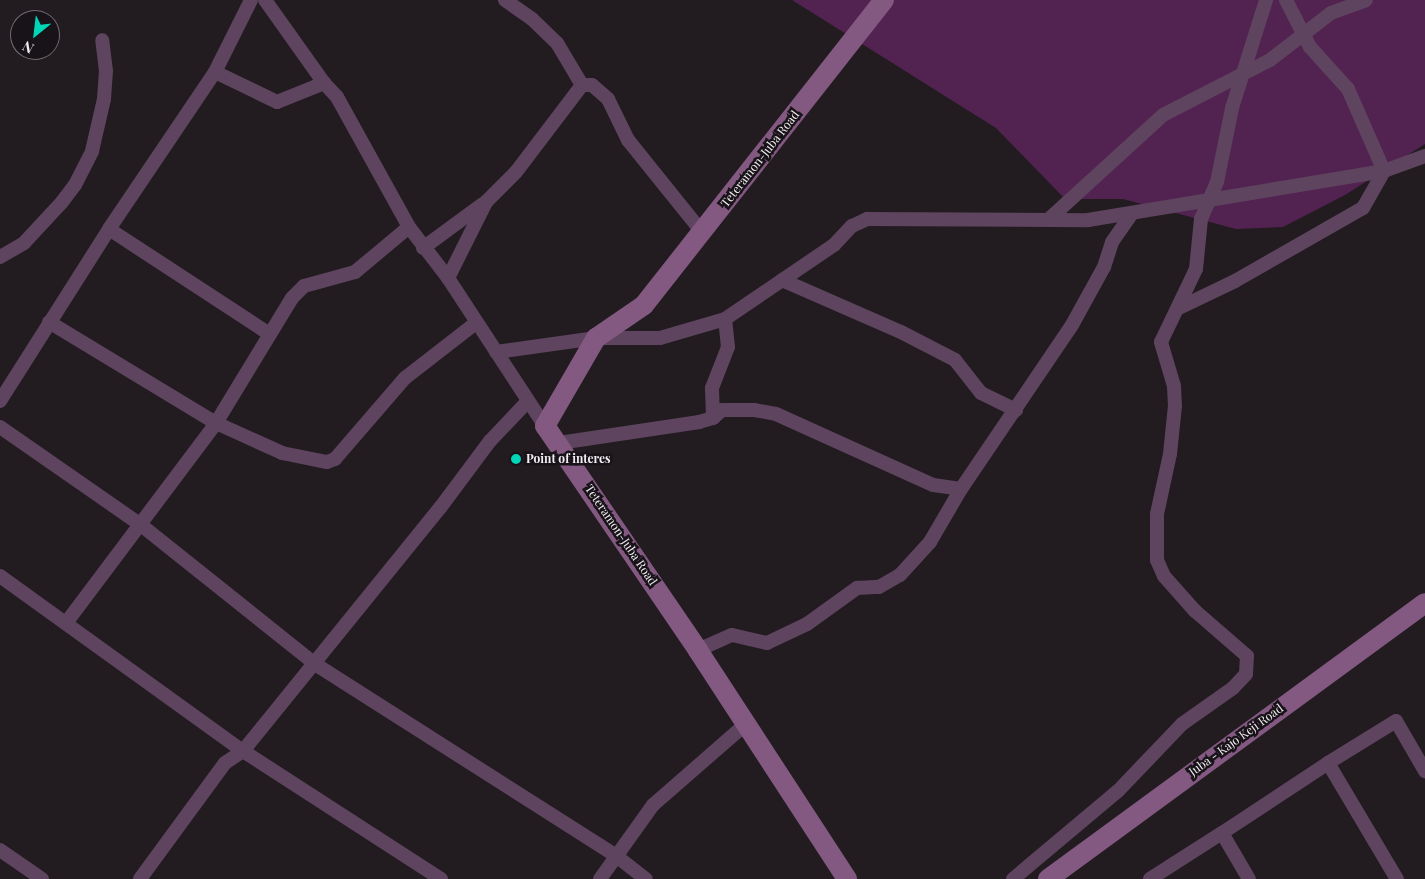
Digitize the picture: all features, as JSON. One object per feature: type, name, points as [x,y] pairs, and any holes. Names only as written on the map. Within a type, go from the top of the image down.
[{"type":"street","points":[[0,401],[109,229],[215,72],[251,0]]},
{"type":"street","points":[[265,0],[324,83],[338,97],[408,227],[448,278],[545,426]]},
{"type":"street","points":[[505,0],[532,19],[557,43],[582,85]]},
{"type":"street","name":"Teteramon-Juba Road","points":[[844,878],[698,650],[559,443],[545,426],[596,338],[644,305],[884,0]]},
{"type":"street","points":[[1013,879],[1118,791],[1182,724],[1233,688],[1246,674],[1247,656],[1195,611],[1164,576],[1157,560],[1157,514],[1170,454],[1175,406],[1174,386],[1161,342],[1179,308],[1196,268],[1201,218],[1217,182],[1232,108],[1266,0]]},
{"type":"street","points":[[1286,0],[1303,36],[1348,89],[1384,171]]},
{"type":"street","points":[[1048,220],[1163,115],[1270,60],[1331,13],[1366,0]]},
{"type":"street","points":[[0,257],[24,243],[75,186],[88,157],[104,99],[106,70],[102,40]]},
{"type":"street","points":[[215,72],[231,82],[277,102],[324,83]]},
{"type":"street","points":[[423,248],[486,202],[516,172],[582,85]]},
{"type":"street","points":[[582,85],[592,85],[608,99],[628,140],[702,232]]},
{"type":"street","points":[[496,352],[596,338],[660,338],[725,318],[834,245],[852,226],[867,219],[1088,220],[1209,202],[1304,182],[1384,171],[1425,156]]},
{"type":"street","points":[[1179,308],[1235,281],[1358,211],[1368,201],[1384,171]]},
{"type":"street","points":[[448,278],[486,202]]},
{"type":"street","points":[[698,650],[732,635],[767,643],[807,624],[857,588],[879,587],[900,576],[930,542],[961,489],[1072,325],[1104,267],[1112,242],[1132,213]]},
{"type":"street","points":[[66,623],[141,526],[216,423],[268,333],[304,286],[354,272],[408,227]]},
{"type":"street","points":[[109,229],[268,333]]},
{"type":"street","points":[[782,280],[901,332],[955,360],[981,394],[1016,410]]},
{"type":"street","points":[[713,418],[712,388],[728,347],[725,318]]},
{"type":"street","points":[[49,322],[216,423],[282,453],[327,462],[342,452],[405,378],[476,323]]},
{"type":"street","points":[[140,879],[225,762],[243,751],[440,508],[490,441],[528,401]]},
{"type":"street","points":[[559,443],[713,418],[722,410],[754,410],[776,414],[933,485],[961,489]]},
{"type":"street","points":[[0,427],[141,526],[315,664],[615,855],[646,879]]},
{"type":"street","points":[[0,576],[243,751],[441,879]]},
{"type":"street","name":"Juba - Kajo Keji Road","points":[[1048,879],[1425,603]]},
{"type":"street","points":[[1150,879],[1396,721],[1425,771]]},
{"type":"street","points":[[600,879],[615,855],[653,805],[746,724]]},
{"type":"street","points":[[1328,763],[1397,879]]},
{"type":"street","points":[[1222,833],[1249,879]]},
{"type":"street","points":[[0,850],[42,879]]},
{"type":"shaded area","points":[[792,0],[1425,0],[1425,144],[1345,195],[1283,227],[1236,229],[1123,199],[1065,199],[996,128]]},
{"type":"place","name":"Point of interes","points":[[516,459]]}]
